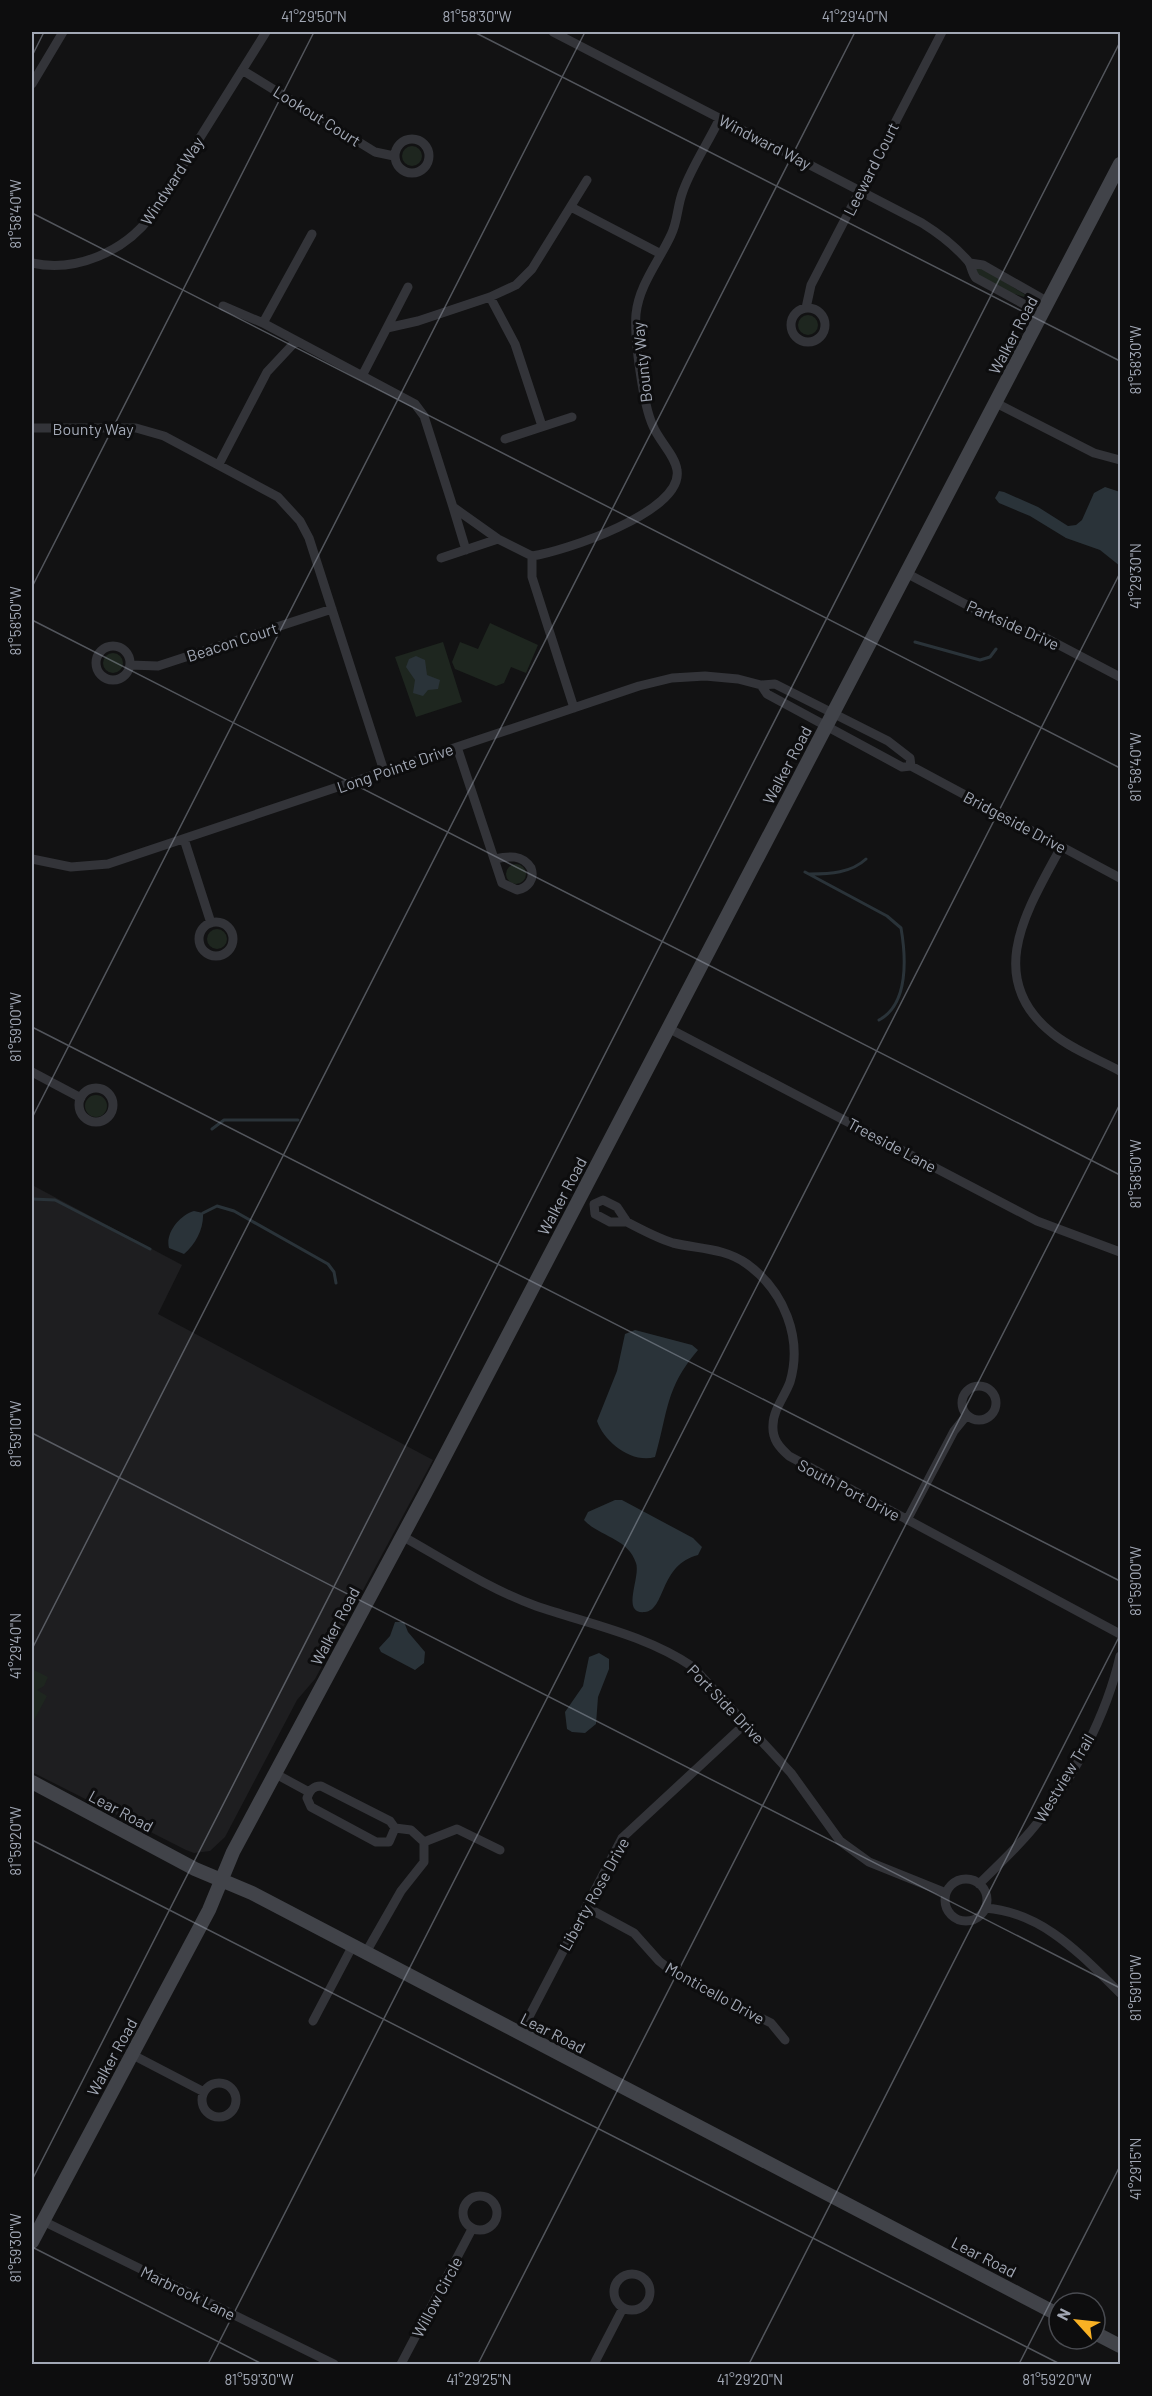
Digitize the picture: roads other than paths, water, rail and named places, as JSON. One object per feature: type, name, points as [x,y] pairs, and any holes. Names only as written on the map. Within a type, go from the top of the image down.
[{"type":"street","points":[[32,84],[63,32]]},
{"type":"street","name":"Windward Way","points":[[32,263],[54,265],[98,257],[119,248],[136,235],[155,210],[266,32]]},
{"type":"street","name":"Windward Way","points":[[553,32],[930,228],[970,263],[983,265],[1045,308]]},
{"type":"street","name":"Leeward Court","points":[[806,308],[811,285],[942,32]]},
{"type":"street","name":"Lookout Court","points":[[242,70],[375,152],[394,156]]},
{"type":"street","name":"Bounty Way","points":[[532,556],[559,551],[642,516],[659,503],[675,480],[677,468],[653,427],[644,399],[636,316],[642,290],[676,224],[682,192],[720,118]]},
{"type":"street","name":"Walker Road","points":[[32,2242],[209,1910],[232,1852],[402,1536],[1120,164]]},
{"type":"street","points":[[387,328],[404,326],[490,297],[516,285],[528,274],[587,180]]},
{"type":"street","points":[[571,207],[661,254]]},
{"type":"street","points":[[263,323],[312,234]]},
{"type":"street","name":"Windward Way","points":[[970,263],[972,273],[987,285],[1045,308]]},
{"type":"street","points":[[362,376],[408,287]]},
{"type":"street","points":[[490,297],[515,345],[542,426]]},
{"type":"street","points":[[223,306],[263,323],[415,404],[421,411],[466,550]]},
{"type":"street","points":[[219,464],[267,372],[296,341]]},
{"type":"street","points":[[996,403],[1094,453],[1120,460]]},
{"type":"street","points":[[505,439],[572,417]]},
{"type":"street","name":"Bounty Way","points":[[32,428],[141,429],[164,435],[271,492],[290,508],[309,538],[384,771]]},
{"type":"street","points":[[453,507],[498,539],[532,556],[532,577],[574,708]]},
{"type":"street","points":[[441,558],[498,539]]},
{"type":"street","name":"Parkside Drive","points":[[906,573],[1007,626],[1042,636],[1120,677]]},
{"type":"street","name":"Beacon Court","points":[[130,666],[158,666],[332,609]]},
{"type":"street","name":"Long Pointe Drive","points":[[32,859],[58,866],[96,866],[184,839],[639,686],[678,677],[724,677],[760,686],[775,684],[830,720]]},
{"type":"street","name":"Long Pointe Drive","points":[[760,686],[766,694],[830,720]]},
{"type":"street","name":"Bridgeside Drive","points":[[830,720],[902,767],[911,766],[1120,878]]},
{"type":"street","name":"Bridgeside Drive","points":[[830,720],[895,746],[910,758],[911,766]]},
{"type":"street","points":[[457,747],[494,859],[502,883],[509,888],[521,889],[531,880],[531,868],[523,859],[514,856],[494,859]]},
{"type":"street","points":[[184,839],[211,923]]},
{"type":"street","points":[[1061,847],[1019,929],[1015,954],[1017,979],[1029,1009],[1052,1034],[1120,1071]]},
{"type":"street","name":"Treeside Lane","points":[[668,1028],[1037,1221],[1120,1252]]},
{"type":"street","points":[[32,1072],[81,1098]]},
{"type":"street","name":"South Port Drive","points":[[580,1197],[594,1204]]},
{"type":"street","name":"South Port Drive","points":[[594,1204],[603,1200],[616,1207],[627,1222],[668,1241],[729,1253],[761,1275],[781,1302],[791,1326],[794,1347],[789,1384],[773,1419],[776,1442],[793,1460],[1120,1634]]},
{"type":"street","name":"South Port Drive","points":[[594,1204],[595,1214],[605,1220],[615,1223],[627,1222]]},
{"type":"street","points":[[907,1520],[954,1431],[967,1415]]},
{"type":"street","name":"Port Side Drive","points":[[402,1536],[534,1605],[668,1652],[693,1667],[791,1773],[825,1822],[848,1848],[882,1868],[946,1893]]},
{"type":"street","name":"Westview Trail","points":[[979,1884],[1034,1827],[1066,1782],[1106,1705],[1120,1656]]},
{"type":"street","name":"Liberty Rose Drive","points":[[520,2034],[622,1838],[745,1724]]},
{"type":"street","points":[[274,1773],[309,1792]]},
{"type":"street","name":"Lear Road","points":[[32,1782],[221,1880],[252,1893],[365,1954],[1047,2308]]},
{"type":"street","points":[[365,1954],[401,1891],[424,1862],[424,1842],[411,1830],[395,1828],[390,1821],[321,1786],[315,1787],[307,1797],[311,1807],[376,1842],[389,1842],[395,1828]]},
{"type":"street","points":[[424,1842],[457,1829],[500,1850]]},
{"type":"street","points":[[960,1880],[973,1880],[979,1884],[986,1895],[985,1908],[975,1918],[962,1920],[955,1917],[946,1907],[946,1893],[949,1887],[960,1880]]},
{"type":"street","name":"Monticello Drive","points":[[586,1906],[634,1933],[659,1961],[678,1976],[771,2023],[784,2040]]},
{"type":"street","points":[[985,1908],[1031,1919],[1063,1939],[1120,1993]]},
{"type":"street","points":[[313,2021],[352,1947]]},
{"type":"street","points":[[131,2054],[204,2092]]},
{"type":"street","name":"Marbrook Lane","points":[[43,2221],[334,2364]]},
{"type":"street","name":"Willow Circle","points":[[401,2364],[472,2229]]},
{"type":"street","points":[[594,2364],[623,2308]]},
{"type":"waterway","points":[[915,642],[980,660],[990,657],[996,649]]},
{"type":"waterway","points":[[810,874],[847,870],[866,859]]},
{"type":"waterway","points":[[805,872],[887,916],[901,928],[904,966],[900,992],[889,1013],[879,1020]]},
{"type":"waterway","points":[[212,1129],[224,1120],[298,1120]]},
{"type":"waterway","points":[[32,1199],[55,1200],[150,1249]]},
{"type":"waterway","points":[[203,1213],[217,1206],[234,1211],[328,1264],[334,1272],[336,1283]]}]
